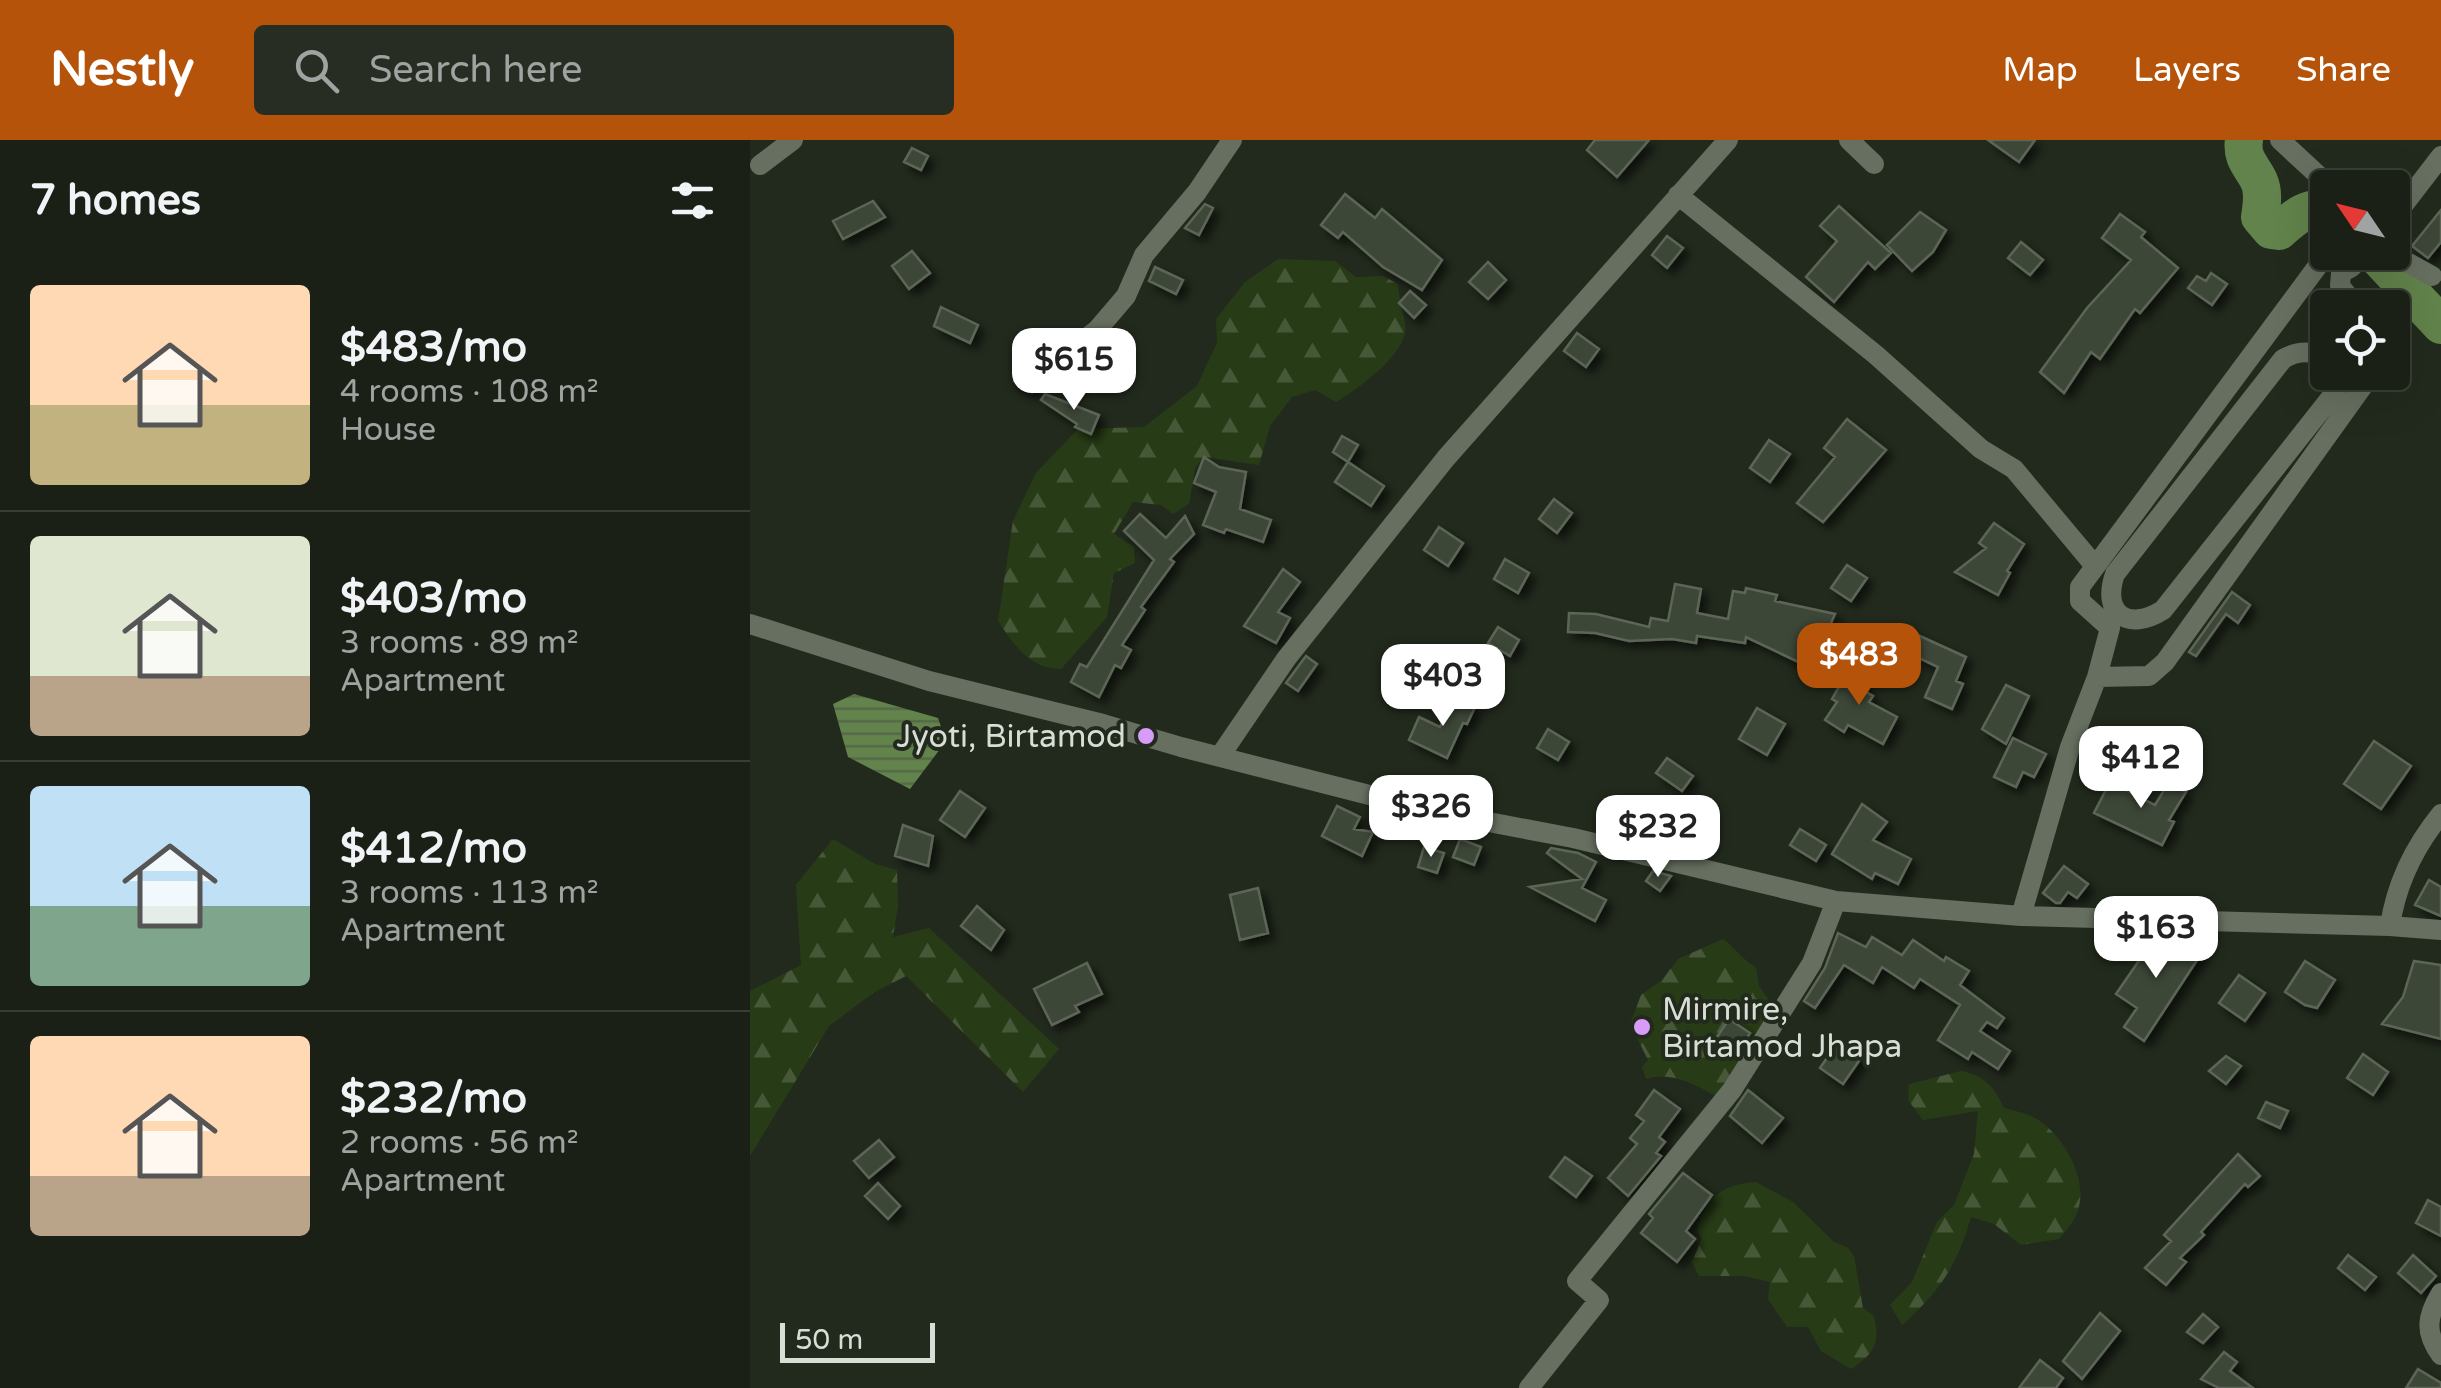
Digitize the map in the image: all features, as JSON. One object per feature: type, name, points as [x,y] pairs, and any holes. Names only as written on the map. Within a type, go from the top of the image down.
[{"type":"street","points":[[760,165],[793,140]]},
{"type":"street","points":[[1062,357],[1096,330],[1126,296],[1144,255],[1197,192],[1232,140]]},
{"type":"street","points":[[1220,756],[1286,659],[1446,458],[1728,140]]},
{"type":"street","points":[[1849,140],[1874,164]]},
{"type":"street","points":[[2280,140],[2312,170]]},
{"type":"street","points":[[2410,196],[2441,156]]},
{"type":"street","points":[[1678,195],[1876,355],[1980,449],[2014,469],[2095,566]]},
{"type":"street","points":[[2410,263],[2432,276]]},
{"type":"street","points":[[2021,916],[2070,747],[2097,677],[2110,628],[2080,600],[2080,587],[2317,270]]},
{"type":"street","points":[[2310,352],[2283,359],[2115,574],[2110,596],[2118,612],[2138,620],[2163,610],[2336,390]]},
{"type":"street","points":[[2097,677],[2149,676],[2165,662],[2361,390]]},
{"type":"street","points":[[750,624],[929,681],[1436,812],[1573,838],[1836,901],[2021,916],[2441,930]]},
{"type":"street","points":[[2390,926],[2393,905],[2410,861],[2441,814]]},
{"type":"street","points":[[1529,1388],[1599,1300],[1577,1281],[1741,1076],[1812,963],[1836,901]]},
{"type":"street","points":[[2441,1293],[2427,1318],[2429,1335],[2441,1355]]},
{"type":"green space","points":[[1278,259],[1335,261],[1356,277],[1383,276],[1398,284],[1405,328],[1402,342],[1377,372],[1336,402],[1315,390],[1292,397],[1270,426],[1259,465],[1204,457],[1195,468],[1189,504],[1173,514],[1161,505],[1133,502],[1114,534],[1134,547],[1135,563],[1114,573],[1107,617],[1061,669],[1040,665],[1017,647],[998,621],[1013,521],[1036,473],[1078,429],[1144,427],[1197,386],[1217,343],[1216,319],[1245,282]]},
{"type":"green space","points":[[833,839],[875,864],[897,870],[898,906],[893,937],[929,928],[1059,1049],[1023,1092],[906,976],[873,993],[829,1026],[750,1156],[750,991],[801,965],[796,885]]},
{"type":"green space","points":[[1723,939],[1756,967],[1759,986],[1773,1006],[1732,1090],[1714,1095],[1672,1077],[1646,1079],[1642,1067],[1648,1060],[1630,1024],[1641,995],[1662,980],[1678,959]]},
{"type":"green space","points":[[1961,1071],[1987,1083],[2004,1108],[2035,1118],[2055,1135],[2077,1173],[2080,1200],[2076,1216],[2059,1239],[2021,1245],[1994,1224],[1971,1217],[1946,1277],[1902,1325],[1890,1305],[1912,1282],[1937,1222],[1954,1205],[1974,1154],[1978,1111],[1923,1120],[1908,1100],[1909,1084]]},
{"type":"green space","points":[[1756,1182],[1793,1202],[1854,1256],[1863,1308],[1874,1316],[1876,1341],[1866,1358],[1851,1369],[1821,1351],[1808,1327],[1787,1327],[1768,1299],[1770,1282],[1745,1276],[1699,1276],[1692,1262],[1702,1238],[1697,1230],[1705,1209],[1725,1190]]},
{"type":"shaded area","points":[[854,694],[938,718],[946,741],[910,789],[848,757],[833,704]]},
{"type":"building","points":[[1595,140],[1649,140],[1617,177],[1587,150]]},
{"type":"building","points":[[1988,140],[2035,140],[2019,162]]},
{"type":"building","points":[[912,148],[928,156],[921,170],[904,162]]},
{"type":"building","points":[[1345,194],[1375,218],[1382,209],[1442,260],[1422,290],[1383,267],[1343,232],[1338,238],[1321,225]]},
{"type":"building","points":[[873,201],[885,217],[843,239],[833,221]]},
{"type":"building","points":[[1205,204],[1213,208],[1199,235],[1185,228]]},
{"type":"building","points":[[1839,206],[1891,253],[1875,269],[1868,262],[1834,302],[1806,277],[1837,241],[1820,226]]},
{"type":"building","points":[[2441,210],[2441,242],[2428,258],[2412,246]]},
{"type":"building","points":[[1920,212],[1946,230],[1933,252],[1912,271],[1887,245]]},
{"type":"building","points":[[2120,214],[2145,232],[2141,237],[2178,268],[2140,313],[2135,309],[2100,359],[2091,352],[2064,393],[2040,372],[2087,308],[2131,260],[2102,238]]},
{"type":"building","points":[[1667,236],[1683,248],[1667,268],[1652,255]]},
{"type":"building","points":[[2021,242],[2043,260],[2030,275],[2008,258]]},
{"type":"building","points":[[912,251],[930,273],[909,289],[892,266]]},
{"type":"building","points":[[1488,262],[1506,280],[1488,299],[1469,282]]},
{"type":"building","points":[[1155,267],[1183,280],[1176,294],[1149,281]]},
{"type":"building","points":[[2211,273],[2227,284],[2212,305],[2188,288],[2197,276],[2206,281]]},
{"type":"building","points":[[1410,291],[1426,305],[1414,318],[1399,303]]},
{"type":"building","points":[[941,307],[978,325],[970,343],[934,326]]},
{"type":"building","points":[[1577,333],[1599,349],[1586,367],[1564,351]]},
{"type":"building","points":[[1034,349],[1048,357],[1050,363],[1032,392],[1014,381]]},
{"type":"building","points":[[1045,394],[1099,415],[1091,434],[1075,427],[1077,424],[1041,400]]},
{"type":"building","points":[[1847,419],[1886,450],[1823,522],[1797,503],[1835,457],[1824,448]]},
{"type":"building","points":[[1342,436],[1358,445],[1348,462],[1333,452]]},
{"type":"building","points":[[1769,440],[1790,454],[1770,482],[1750,468]]},
{"type":"building","points":[[1204,457],[1219,467],[1246,472],[1240,509],[1271,520],[1263,542],[1203,525],[1216,492],[1194,483]]},
{"type":"building","points":[[1348,462],[1384,486],[1371,506],[1335,482]]},
{"type":"building","points":[[1554,499],[1572,513],[1557,533],[1539,519]]},
{"type":"building","points":[[1140,514],[1166,538],[1185,516],[1194,534],[1170,559],[1174,562],[1141,607],[1145,610],[1122,645],[1131,650],[1121,668],[1115,665],[1099,697],[1071,682],[1080,664],[1087,667],[1154,560],[1124,531]]},
{"type":"building","points":[[1994,523],[2024,544],[1998,595],[1955,572],[1986,548],[1979,543]]},
{"type":"building","points":[[1439,527],[1463,543],[1448,566],[1424,550]]},
{"type":"building","points":[[1505,559],[1529,573],[1518,593],[1494,579]]},
{"type":"building","points":[[1847,565],[1867,578],[1851,601],[1831,588]]},
{"type":"building","points":[[1283,569],[1300,582],[1278,612],[1290,618],[1276,643],[1244,626]]},
{"type":"building","points":[[1675,584],[1701,589],[1697,613],[1728,619],[1733,591],[1745,593],[1746,588],[1777,595],[1775,601],[1835,614],[1811,668],[1746,637],[1745,643],[1697,636],[1696,643],[1672,639],[1629,641],[1568,632],[1569,613],[1596,614],[1649,627],[1651,618],[1668,621]]},
{"type":"building","points":[[2232,592],[2250,605],[2238,623],[2226,614],[2196,656],[2189,652]]},
{"type":"building","points":[[1498,627],[1519,640],[1510,656],[1488,643]]},
{"type":"building","points":[[1911,632],[1966,657],[1956,681],[1963,684],[1952,709],[1925,697],[1938,667],[1902,650]]},
{"type":"building","points":[[1306,656],[1317,664],[1298,691],[1286,683]]},
{"type":"building","points":[[1853,662],[1870,672],[1861,689],[1873,696],[1869,702],[1897,717],[1883,744],[1848,725],[1844,732],[1825,720]]},
{"type":"building","points":[[2006,685],[2029,696],[2006,744],[1982,729]]},
{"type":"building","points":[[1454,697],[1475,707],[1447,758],[1409,740],[1419,717],[1440,727]]},
{"type":"building","points":[[1757,708],[1785,724],[1767,755],[1739,739]]},
{"type":"building","points":[[1548,729],[1569,742],[1558,760],[1537,748]]},
{"type":"building","points":[[2013,738],[2046,754],[2034,777],[2023,772],[2016,787],[1994,777]]},
{"type":"building","points":[[2374,741],[2411,766],[2381,809],[2344,784]]},
{"type":"building","points":[[1667,758],[1693,776],[1682,791],[1656,773]]},
{"type":"building","points":[[2110,782],[2155,805],[2169,782],[2186,792],[2169,820],[2174,822],[2162,845],[2094,813]]},
{"type":"building","points":[[960,791],[985,808],[965,837],[940,820]]},
{"type":"building","points":[[1862,804],[1887,822],[1873,840],[1911,859],[1898,884],[1875,873],[1872,879],[1832,854]]},
{"type":"building","points":[[1337,806],[1360,817],[1354,829],[1373,832],[1362,856],[1322,836]]},
{"type":"building","points":[[1652,814],[1666,823],[1656,838],[1642,829]]},
{"type":"building","points":[[903,825],[933,836],[928,866],[895,856]]},
{"type":"building","points":[[1800,829],[1826,845],[1816,861],[1790,845]]},
{"type":"building","points":[[1460,839],[1481,847],[1474,865],[1453,857]]},
{"type":"building","points":[[1424,847],[1444,853],[1437,873],[1418,867]]},
{"type":"building","points":[[1551,848],[1578,853],[1596,862],[1582,888],[1606,900],[1595,921],[1530,887],[1582,879],[1547,853]]},
{"type":"building","points":[[2064,866],[2088,884],[2077,898],[2068,892],[2056,903],[2043,893]]},
{"type":"building","points":[[1653,871],[1671,876],[1660,891],[1646,881]]},
{"type":"building","points":[[2429,880],[2441,887],[2441,916],[2415,905]]},
{"type":"building","points":[[1258,888],[1268,933],[1240,940],[1230,895]]},
{"type":"building","points":[[977,906],[1004,930],[991,950],[961,926]]},
{"type":"building","points":[[1838,933],[1866,947],[1872,937],[1902,955],[1913,940],[1944,961],[1946,957],[1969,971],[1960,985],[2004,1018],[1997,1028],[1987,1022],[1980,1031],[2010,1051],[1998,1069],[1972,1052],[1968,1059],[1938,1040],[1960,1005],[1920,979],[1914,988],[1882,967],[1873,983],[1844,965],[1815,1008],[1804,1001],[1825,968]]},
{"type":"building","points":[[2158,933],[2170,934],[2201,954],[2144,1041],[2124,1027],[2137,1008],[2116,994]]},
{"type":"building","points":[[2305,961],[2335,980],[2317,1008],[2285,992]]},
{"type":"building","points":[[2414,961],[2441,965],[2441,1039],[2382,1024],[2403,997]]},
{"type":"building","points":[[1087,963],[1102,994],[1075,1006],[1079,1012],[1052,1025],[1034,989]]},
{"type":"building","points":[[2239,975],[2265,993],[2245,1021],[2219,1003]]},
{"type":"building","points":[[1729,1019],[1750,1033],[1739,1051],[1717,1037]]},
{"type":"building","points":[[1838,1042],[1861,1058],[1843,1084],[1820,1068]]},
{"type":"building","points":[[2363,1054],[2388,1072],[2373,1095],[2347,1078]]},
{"type":"building","points":[[2226,1056],[2241,1066],[2226,1084],[2209,1071]]},
{"type":"building","points":[[1654,1090],[1680,1109],[1659,1137],[1665,1142],[1656,1153],[1661,1156],[1628,1196],[1608,1178],[1637,1144],[1630,1138],[1644,1121],[1636,1115]]},
{"type":"building","points":[[1748,1090],[1783,1118],[1762,1143],[1730,1116]]},
{"type":"building","points":[[2266,1102],[2288,1111],[2280,1128],[2258,1118]]},
{"type":"building","points":[[879,1140],[894,1157],[869,1178],[854,1161]]},
{"type":"building","points":[[2238,1154],[2260,1176],[2248,1187],[2245,1184],[2201,1232],[2204,1235],[2180,1258],[2186,1262],[2166,1285],[2145,1268],[2171,1241],[2164,1235]]},
{"type":"building","points":[[1565,1157],[1592,1176],[1576,1197],[1550,1177]]},
{"type":"building","points":[[1683,1173],[1712,1195],[1686,1231],[1695,1239],[1677,1262],[1641,1233],[1653,1218],[1649,1214]]},
{"type":"building","points":[[878,1183],[900,1206],[888,1219],[865,1196]]},
{"type":"building","points":[[2428,1200],[2441,1207],[2441,1236],[2416,1223]]},
{"type":"building","points":[[2348,1255],[2376,1277],[2365,1290],[2338,1268]]},
{"type":"building","points":[[2413,1255],[2436,1276],[2421,1293],[2398,1273]]},
{"type":"building","points":[[2100,1313],[2120,1331],[2082,1379],[2063,1361]]},
{"type":"building","points":[[2203,1314],[2218,1327],[2203,1343],[2187,1332]]},
{"type":"building","points":[[2224,1352],[2237,1362],[2230,1371],[2253,1388],[2219,1388],[2201,1379]]},
{"type":"building","points":[[2040,1360],[2063,1378],[2056,1388],[2019,1388]]},
{"type":"building","points":[[2418,1369],[2441,1383],[2441,1388],[2406,1388]]},
{"type":"waterway","points":[[2244,140],[2246,157],[2262,190],[2260,217],[2271,230],[2279,231],[2310,210]]},
{"type":"waterway","points":[[2390,270],[2441,325]]},
{"type":"place","name":"Jyoti, Birtamod","points":[[1146,736]]},
{"type":"place","name":"Mirmire, Birtamod Jhapa","points":[[1642,1027]]}]
